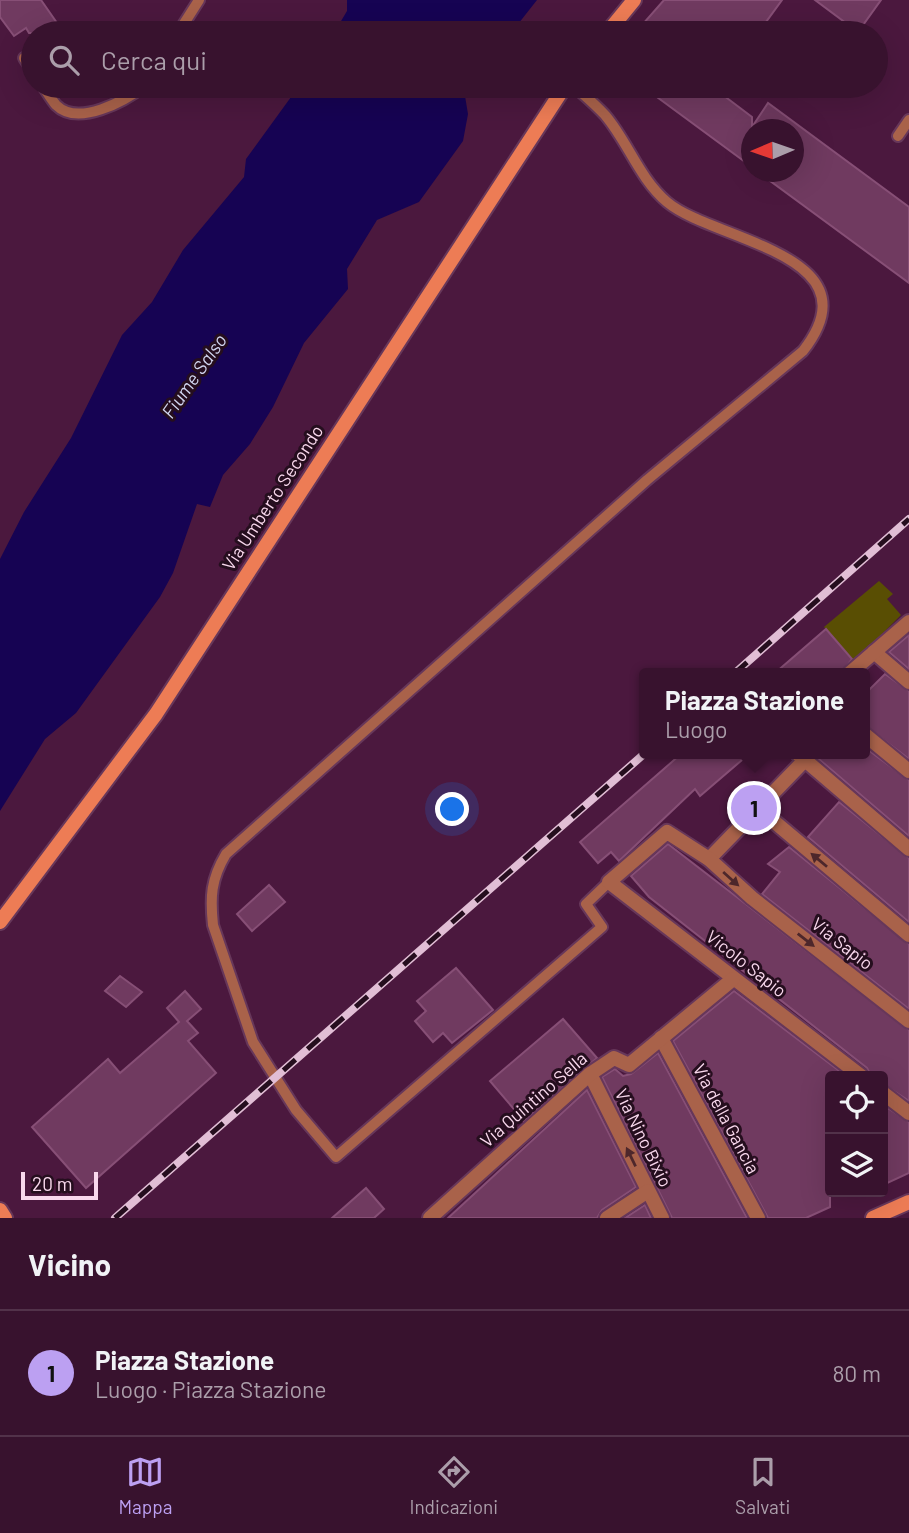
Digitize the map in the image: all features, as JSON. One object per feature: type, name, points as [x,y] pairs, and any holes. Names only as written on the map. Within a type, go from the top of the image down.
[{"type":"main road","points":[[617,21],[634,0]]},
{"type":"main road","name":"Via Umberto Secondo","points":[[0,922],[156,714],[557,98]]},
{"type":"main road","points":[[873,1218],[909,1202]]},
{"type":"main road","points":[[0,1210],[5,1218]]},
{"type":"street","points":[[856,668],[909,622]]},
{"type":"street","points":[[874,652],[909,682]]},
{"type":"street","points":[[870,739],[909,771]]},
{"type":"street","points":[[709,859],[758,808],[799,759]]},
{"type":"street","points":[[803,759],[909,849]]},
{"type":"street","points":[[758,808],[909,934]]},
{"type":"street","name":"Via Sapio","points":[[609,882],[667,832],[709,859],[752,898],[909,1021]]},
{"type":"street","name":"Vicolo Sapio","points":[[609,882],[854,1071]]},
{"type":"street","name":"Via Quintino Sella","points":[[430,1218],[590,1074],[614,1058],[629,1065],[733,979]]},
{"type":"street","name":"Via della Gancia","points":[[661,1038],[758,1218]]},
{"type":"street","name":"Via Nino Bixio","points":[[590,1074],[662,1218]]},
{"type":"street","points":[[888,1097],[909,1113]]},
{"type":"street","points":[[607,1218],[648,1191]]},
{"type":"lane","points":[[186,21],[199,0]]},
{"type":"lane","points":[[51,98],[57,107],[74,112],[111,107],[125,98]]},
{"type":"lane","points":[[586,98],[605,116],[642,173],[667,202],[705,223],[777,251],[810,276],[821,299],[820,327],[803,351],[647,480],[226,854],[211,888],[211,908],[213,925],[253,1042],[296,1110],[337,1157],[602,928],[586,904],[609,882]]},
{"type":"lane","points":[[898,136],[909,120]]},
{"type":"shaded area","points":[[879,581],[893,594],[887,599],[901,615],[854,662],[824,627]]},
{"type":"water","points":[[347,0],[537,0],[520,21],[341,21],[347,11]]},
{"type":"water","name":"Fiume Salso","points":[[290,98],[465,98],[468,114],[463,141],[419,202],[377,220],[347,269],[348,289],[304,343],[273,407],[250,444],[223,475],[210,507],[197,504],[173,573],[160,597],[76,713],[45,739],[0,811],[0,559],[24,512],[71,438],[122,335],[152,302],[183,250],[244,177],[246,159]]},
{"type":"building","points":[[0,0],[41,0],[56,21],[21,21],[21,31],[14,36],[0,17]]},
{"type":"building","points":[[664,0],[782,0],[767,21],[646,21]]},
{"type":"building","points":[[815,0],[881,0],[866,21],[843,21]]},
{"type":"building","points":[[658,98],[727,98],[752,117],[741,119],[741,159]]},
{"type":"building","points":[[768,103],[790,119],[757,119]]},
{"type":"building","points":[[804,130],[909,207],[909,283],[772,182],[804,182]]},
{"type":"building","points":[[826,629],[852,659],[845,668],[781,668]]},
{"type":"building","points":[[909,635],[909,669],[889,652]]},
{"type":"building","points":[[885,674],[909,691],[909,759],[870,730],[870,689]]},
{"type":"building","points":[[870,751],[909,780],[909,836],[819,759],[870,759]]},
{"type":"building","points":[[675,759],[743,759],[700,796],[695,789],[619,861],[611,852],[598,863],[580,842]]},
{"type":"building","points":[[839,802],[909,858],[909,922],[808,837]]},
{"type":"building","points":[[668,844],[909,1030],[909,1101],[888,1087],[888,1071],[868,1071],[649,897],[631,876]]},
{"type":"building","points":[[789,847],[909,944],[909,1009],[762,894],[780,872],[768,864]]},
{"type":"building","points":[[269,885],[285,902],[252,931],[237,914]]},
{"type":"building","points":[[456,968],[493,1010],[452,1043],[443,1033],[433,1042],[415,1021],[426,1011],[417,1001]]},
{"type":"building","points":[[120,976],[142,992],[126,1007],[105,991]]},
{"type":"building","points":[[185,991],[201,1009],[187,1021],[198,1033],[188,1041],[216,1073],[86,1188],[32,1127],[108,1059],[120,1073],[179,1022],[167,1008]]},
{"type":"building","points":[[734,991],[839,1071],[825,1071],[825,1197],[830,1197],[830,1207],[806,1218],[768,1218],[673,1041]]},
{"type":"building","points":[[563,1019],[597,1058],[524,1121],[490,1081]]},
{"type":"building","points":[[658,1053],[747,1218],[672,1218],[602,1077],[615,1069],[623,1076],[631,1074]]},
{"type":"building","points":[[587,1090],[636,1187],[602,1210],[597,1218],[448,1218]]},
{"type":"building","points":[[888,1108],[909,1122],[909,1173],[888,1183]]},
{"type":"building","points":[[366,1188],[384,1209],[374,1218],[332,1218]]},
{"type":"building","points":[[645,1205],[651,1218],[625,1218]]},
{"type":"railway","points":[[741,668],[909,519]]},
{"type":"railway","points":[[115,1218],[639,758]]},
{"type":"place","name":"Piazza Stazione","points":[[754,808]]}]
